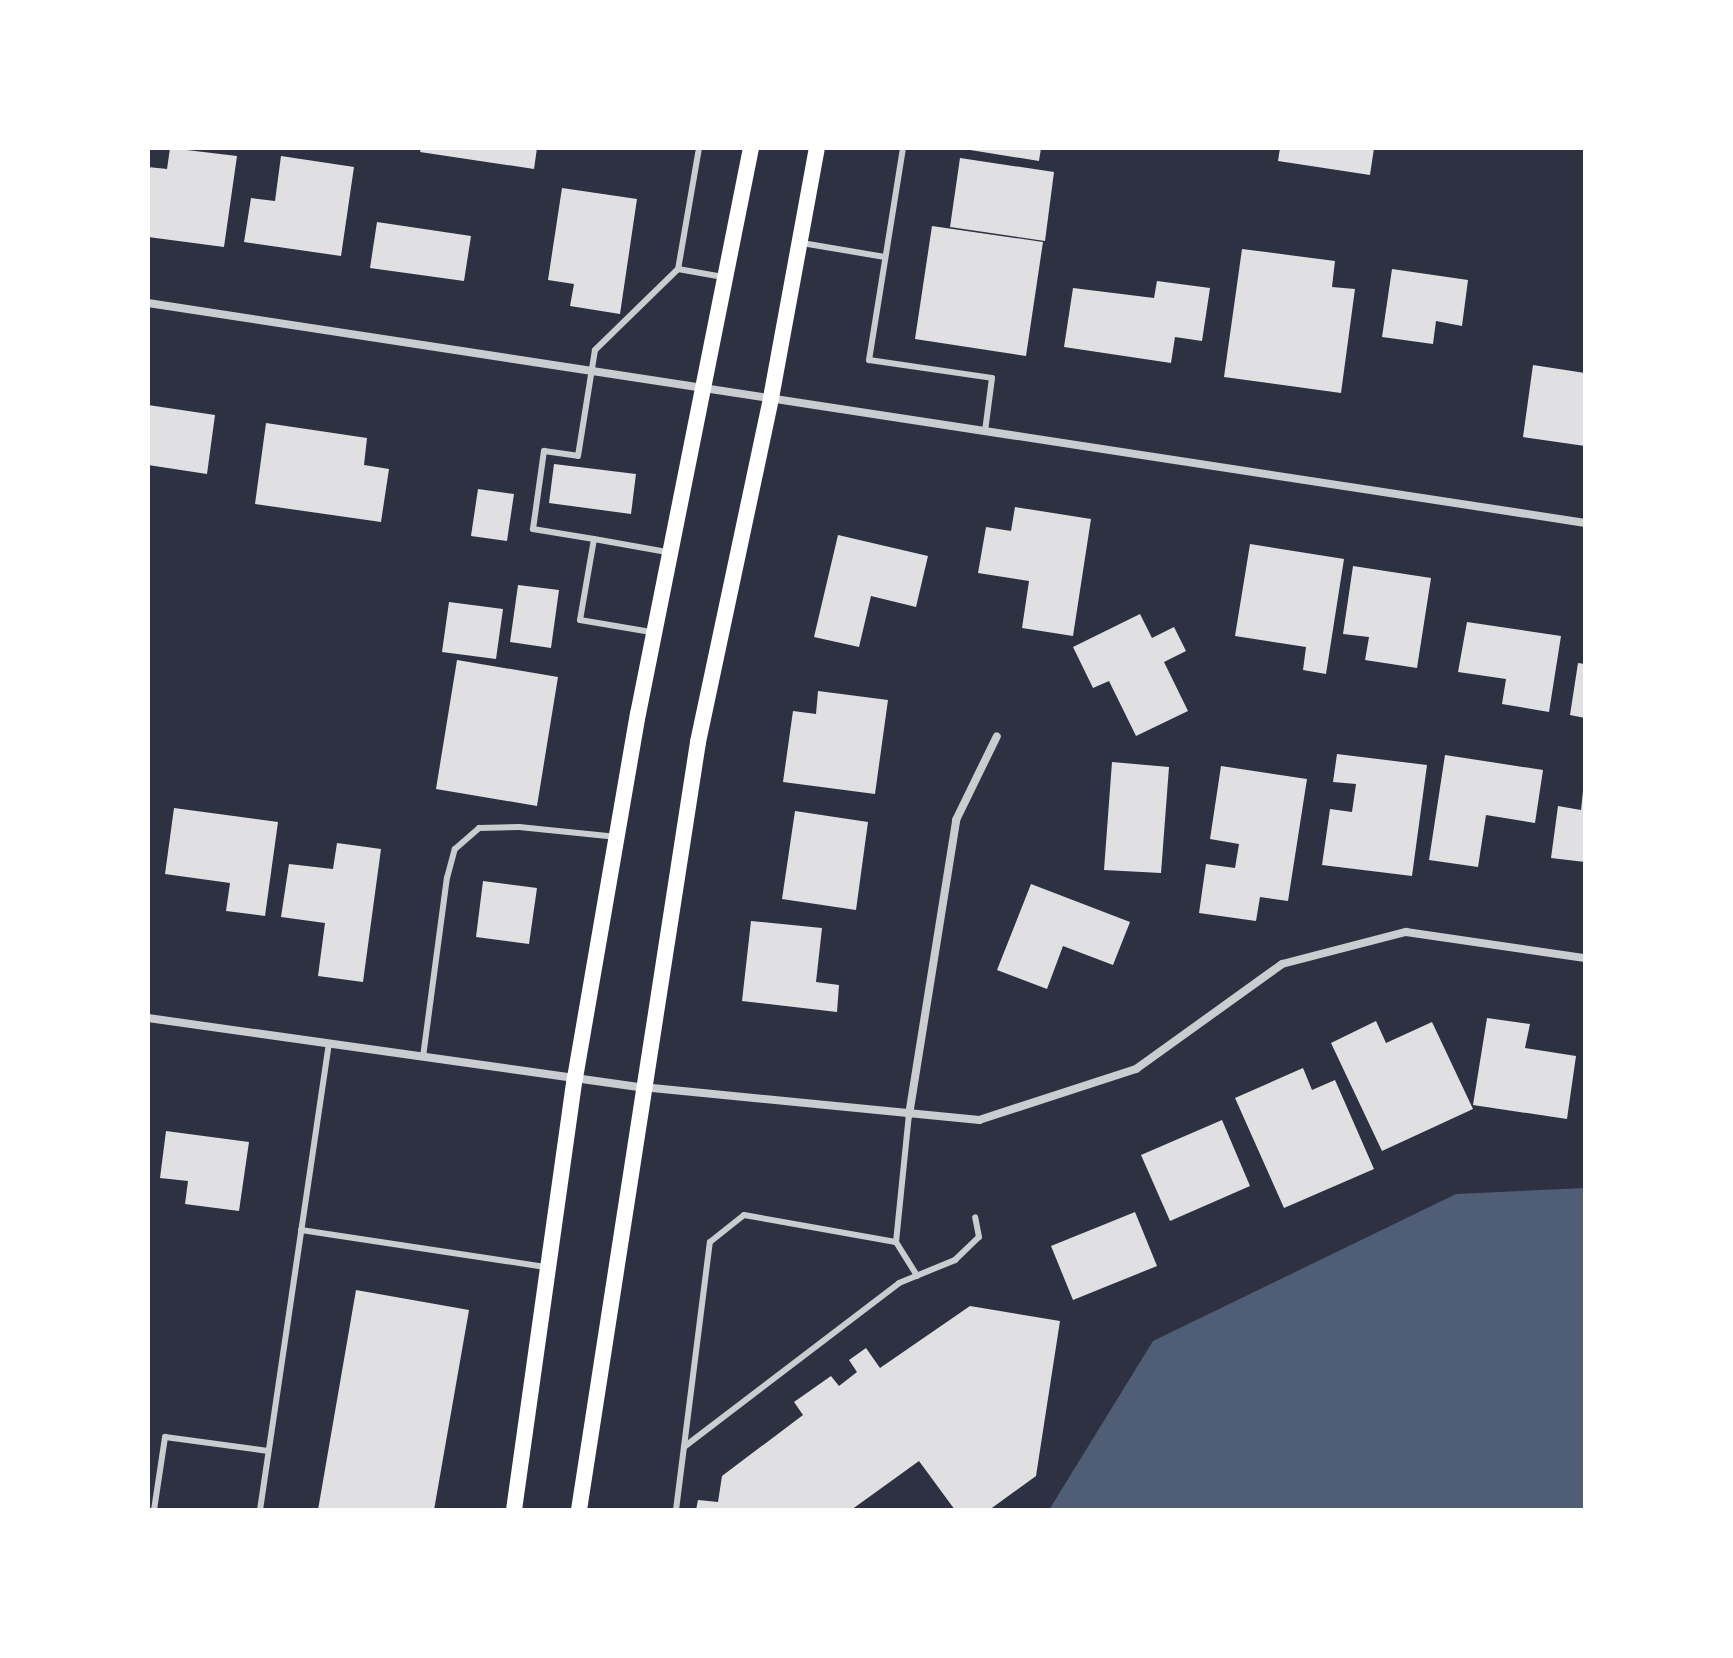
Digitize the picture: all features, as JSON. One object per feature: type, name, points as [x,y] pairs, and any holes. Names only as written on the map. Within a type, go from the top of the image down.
[{"type":"main road","points":[[514,1510],[575,1078],[654,632],[705,390],[751,148]]},
{"type":"main road","points":[[579,1510],[642,1087],[698,742],[771,398],[817,148]]},
{"type":"street","points":[[148,303],[1585,523]]},
{"type":"street","points":[[909,1115],[956,820],[997,736]]},
{"type":"street","points":[[148,1018],[642,1087],[979,1120],[1136,1069],[1282,964],[1406,932],[1585,958]]},
{"type":"lane","points":[[671,552],[533,529],[544,451],[578,456],[595,350],[678,269],[699,148]]},
{"type":"lane","points":[[903,148],[869,360],[992,378],[985,431]]},
{"type":"lane","points":[[800,243],[885,257]]},
{"type":"lane","points":[[678,269],[727,278]]},
{"type":"lane","points":[[594,539],[580,620],[654,632]]},
{"type":"lane","points":[[423,1057],[447,878],[455,849],[479,828],[519,827],[617,837]]},
{"type":"lane","points":[[260,1510],[329,1043]]},
{"type":"lane","points":[[909,1115],[896,1242],[917,1276]]},
{"type":"lane","points":[[676,1510],[710,1242],[744,1215],[896,1242]]},
{"type":"lane","points":[[684,1447],[899,1283],[955,1260],[979,1237],[975,1217]]},
{"type":"lane","points":[[301,1230],[549,1267]]},
{"type":"lane","points":[[154,1510],[165,1437],[268,1451]]},
{"type":"water","points":[[1585,1188],[1585,1510],[1049,1510],[1153,1341],[1456,1194]]},
{"type":"building","points":[[170,148],[237,156],[224,247],[148,237],[148,167],[167,169]]},
{"type":"building","points":[[421,148],[537,148],[534,169],[420,152]]},
{"type":"building","points":[[958,148],[1041,148],[1039,161]]},
{"type":"building","points":[[1280,148],[1374,148],[1370,175],[1278,161]]},
{"type":"building","points":[[281,156],[354,167],[341,256],[244,242],[251,198],[275,201]]},
{"type":"building","points":[[960,158],[1054,172],[1045,241],[950,227]]},
{"type":"building","points":[[562,188],[637,199],[620,314],[570,306],[574,284],[548,280]]},
{"type":"building","points":[[377,222],[471,236],[464,281],[370,268]]},
{"type":"building","points":[[932,226],[1043,242],[1026,356],[915,339]]},
{"type":"building","points":[[1242,249],[1335,261],[1332,287],[1355,289],[1341,393],[1224,377]]},
{"type":"building","points":[[1392,269],[1468,280],[1462,326],[1436,321],[1433,344],[1382,337]]},
{"type":"building","points":[[1157,281],[1210,288],[1202,341],[1175,337],[1171,363],[1064,347],[1073,288],[1154,298]]},
{"type":"building","points":[[1533,365],[1585,373],[1585,446],[1523,437]]},
{"type":"building","points":[[148,405],[215,415],[207,474],[148,465]]},
{"type":"building","points":[[266,423],[367,438],[364,465],[389,469],[381,522],[255,504]]},
{"type":"building","points":[[554,464],[636,474],[631,514],[549,503]]},
{"type":"building","points":[[478,489],[514,494],[507,541],[471,536]]},
{"type":"building","points":[[1015,507],[1091,519],[1073,636],[1022,628],[1029,581],[978,573],[986,527],[1011,531]]},
{"type":"building","points":[[838,535],[928,556],[916,607],[871,596],[859,647],[814,637]]},
{"type":"building","points":[[1250,544],[1344,559],[1326,674],[1303,670],[1306,647],[1235,636]]},
{"type":"building","points":[[1353,566],[1431,578],[1417,668],[1365,660],[1369,637],[1343,634]]},
{"type":"building","points":[[518,585],[559,590],[551,648],[510,642]]},
{"type":"building","points":[[449,602],[503,609],[496,659],[442,652]]},
{"type":"building","points":[[1140,614],[1152,638],[1174,627],[1186,651],[1164,662],[1188,711],[1136,736],[1109,681],[1093,688],[1073,647]]},
{"type":"building","points":[[1467,622],[1561,636],[1549,712],[1502,704],[1506,679],[1458,672]]},
{"type":"building","points":[[457,660],[558,677],[537,806],[436,789]]},
{"type":"building","points":[[1578,663],[1585,664],[1585,718],[1570,715]]},
{"type":"building","points":[[818,691],[888,700],[875,794],[783,782],[793,711],[816,714]]},
{"type":"building","points":[[1337,754],[1427,765],[1412,876],[1322,865],[1330,809],[1352,812],[1356,784],[1333,782]]},
{"type":"building","points":[[1445,755],[1543,770],[1535,823],[1486,815],[1478,867],[1429,860]]},
{"type":"building","points":[[1112,762],[1169,767],[1161,873],[1104,870]]},
{"type":"building","points":[[1221,766],[1307,779],[1288,901],[1260,897],[1256,921],[1199,913],[1206,864],[1235,868],[1239,844],[1210,839]]},
{"type":"building","points":[[1583,791],[1585,862],[1551,858],[1558,806],[1581,810]]},
{"type":"building","points":[[174,808],[278,822],[265,916],[226,911],[230,883],[165,874]]},
{"type":"building","points":[[795,811],[868,822],[856,910],[782,899]]},
{"type":"building","points":[[337,843],[381,849],[363,982],[318,976],[325,923],[281,917],[289,864],[333,869]]},
{"type":"building","points":[[483,881],[537,888],[529,944],[476,937]]},
{"type":"building","points":[[1031,884],[1130,922],[1113,965],[1063,946],[1047,989],[997,970]]},
{"type":"building","points":[[751,921],[822,928],[816,982],[839,985],[837,1012],[742,1001]]},
{"type":"building","points":[[1487,1018],[1530,1024],[1525,1048],[1576,1056],[1567,1119],[1473,1105]]},
{"type":"building","points":[[1376,1021],[1386,1043],[1432,1022],[1473,1109],[1382,1151],[1331,1043]]},
{"type":"building","points":[[1303,1068],[1312,1090],[1335,1080],[1374,1169],[1284,1208],[1235,1098]]},
{"type":"building","points":[[1222,1120],[1250,1186],[1170,1221],[1141,1155]]},
{"type":"building","points":[[166,1131],[249,1142],[239,1211],[185,1204],[188,1181],[160,1178]]},
{"type":"building","points":[[1135,1212],[1157,1266],[1073,1300],[1051,1246]]},
{"type":"building","points":[[356,1290],[469,1310],[434,1510],[318,1510]]},
{"type":"building","points":[[970,1306],[1060,1321],[1036,1476],[989,1510],[955,1510],[919,1461],[851,1510],[696,1510],[698,1500],[718,1502],[722,1476],[803,1415],[794,1402],[831,1376],[839,1386],[857,1372],[849,1360],[866,1348],[880,1368]]}]
